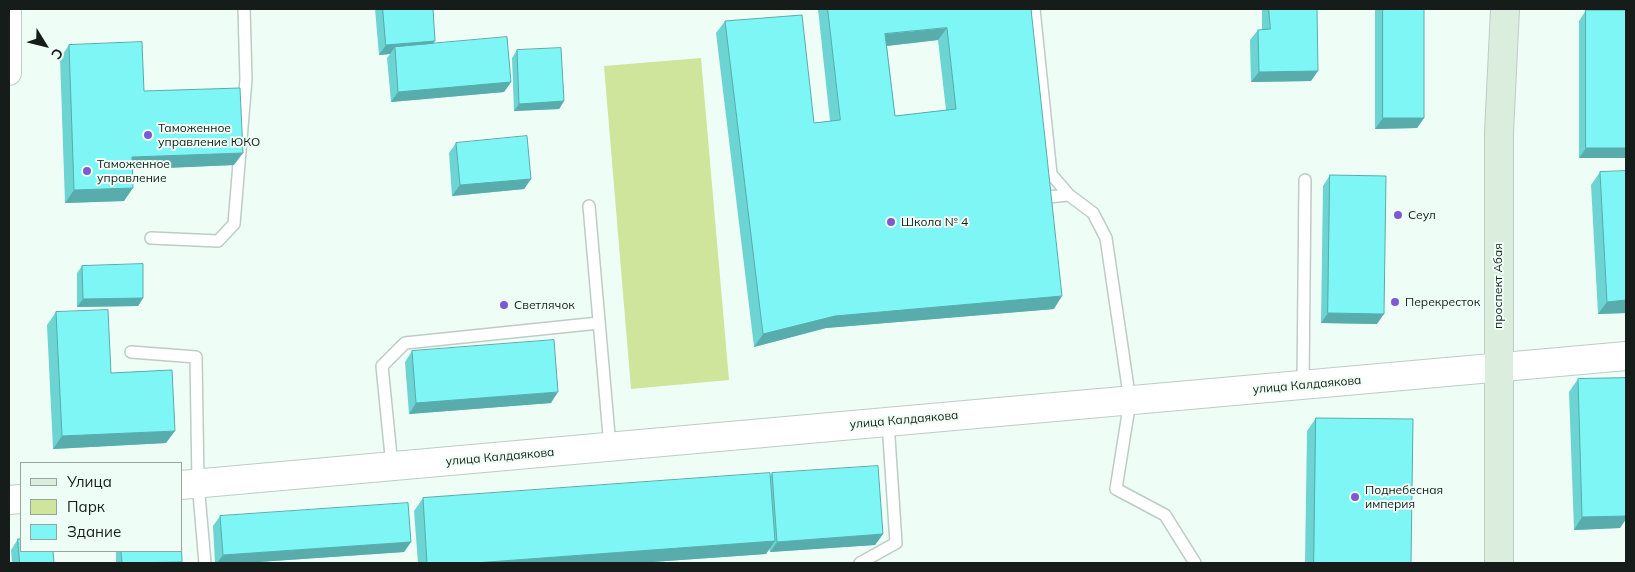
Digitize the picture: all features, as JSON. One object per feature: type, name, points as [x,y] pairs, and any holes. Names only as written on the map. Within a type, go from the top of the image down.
[{"type":"main road","name":"проспект Абая","points":[[1499,563],[1499,133],[1505,9]]},
{"type":"street","points":[[9,73],[10,9]]},
{"type":"street","name":"улица Калдаякова","points":[[190,484],[1626,356]]},
{"type":"lane","points":[[151,238],[218,241],[234,224],[246,79],[244,9]]},
{"type":"lane","points":[[1034,9],[1051,174],[1069,195],[1092,213],[1106,238],[1130,401],[1116,490],[1165,515],[1196,563]]},
{"type":"lane","points":[[1303,385],[1305,180]]},
{"type":"lane","points":[[1029,198],[1069,195]]},
{"type":"lane","points":[[589,206],[610,447]]},
{"type":"lane","points":[[392,466],[382,366],[405,344],[599,324]]},
{"type":"lane","points":[[131,352],[196,357],[190,484],[205,563]]},
{"type":"lane","points":[[860,563],[896,543],[888,422]]},
{"type":"green space","points":[[701,58],[729,380],[631,389],[604,66]]},
{"type":"building","points":[[383,9],[433,9],[435,41],[386,45]]},
{"type":"building","name":"Школа № 4","points":[[828,9],[1031,9],[1062,296],[835,316],[763,334],[725,21],[802,15],[814,123],[840,120]],"holes":[[[947,28],[956,109],[895,116],[885,34]]]},
{"type":"building","points":[[1269,9],[1317,9],[1318,71],[1259,72],[1258,30],[1270,29]]},
{"type":"building","points":[[1383,9],[1424,9],[1424,118],[1383,118]]},
{"type":"building","points":[[1586,10],[1626,10],[1626,148],[1586,148]]},
{"type":"building","points":[[507,37],[511,82],[398,92],[395,47]]},
{"type":"building","name":"Таможенное управление ЮКО","points":[[142,42],[144,91],[240,88],[243,153],[132,157],[133,188],[74,190],[69,45]]},
{"type":"building","points":[[561,48],[564,101],[519,104],[517,50]]},
{"type":"building","points":[[527,136],[531,179],[460,185],[456,143]]},
{"type":"building","points":[[1626,171],[1626,300],[1607,302],[1600,172]]},
{"type":"building","points":[[1330,175],[1386,176],[1384,314],[1328,313]]},
{"type":"building","points":[[143,264],[143,298],[83,299],[82,266]]},
{"type":"building","points":[[108,310],[111,373],[172,370],[175,431],[62,436],[56,312]]},
{"type":"building","points":[[554,340],[558,392],[416,403],[412,351]]},
{"type":"building","points":[[1626,378],[1626,516],[1582,517],[1578,379]]},
{"type":"building","name":"Поднебесная империя","points":[[1316,418],[1413,419],[1411,563],[1314,563]]},
{"type":"building","points":[[878,466],[883,534],[777,542],[772,473]]},
{"type":"building","points":[[770,473],[775,541],[474,563],[427,563],[423,498]]},
{"type":"building","points":[[408,503],[411,542],[223,555],[220,516]]},
{"type":"building","points":[[18,539],[20,539],[20,552],[53,552],[54,563],[20,563]]},
{"type":"building","points":[[121,552],[182,552],[182,562],[122,563]]},
{"type":"place","name":"Таможенное управление ЮКО","points":[[148,135]]},
{"type":"place","name":"Таможенное управление","points":[[87,171]]},
{"type":"place","name":"Сеул","points":[[1398,215]]},
{"type":"place","name":"Школа № 4","points":[[891,222]]},
{"type":"place","name":"Перекресток","points":[[1395,302]]},
{"type":"place","name":"Светлячок","points":[[504,305]]},
{"type":"place","name":"Поднебесная империя","points":[[1355,497]]}]
